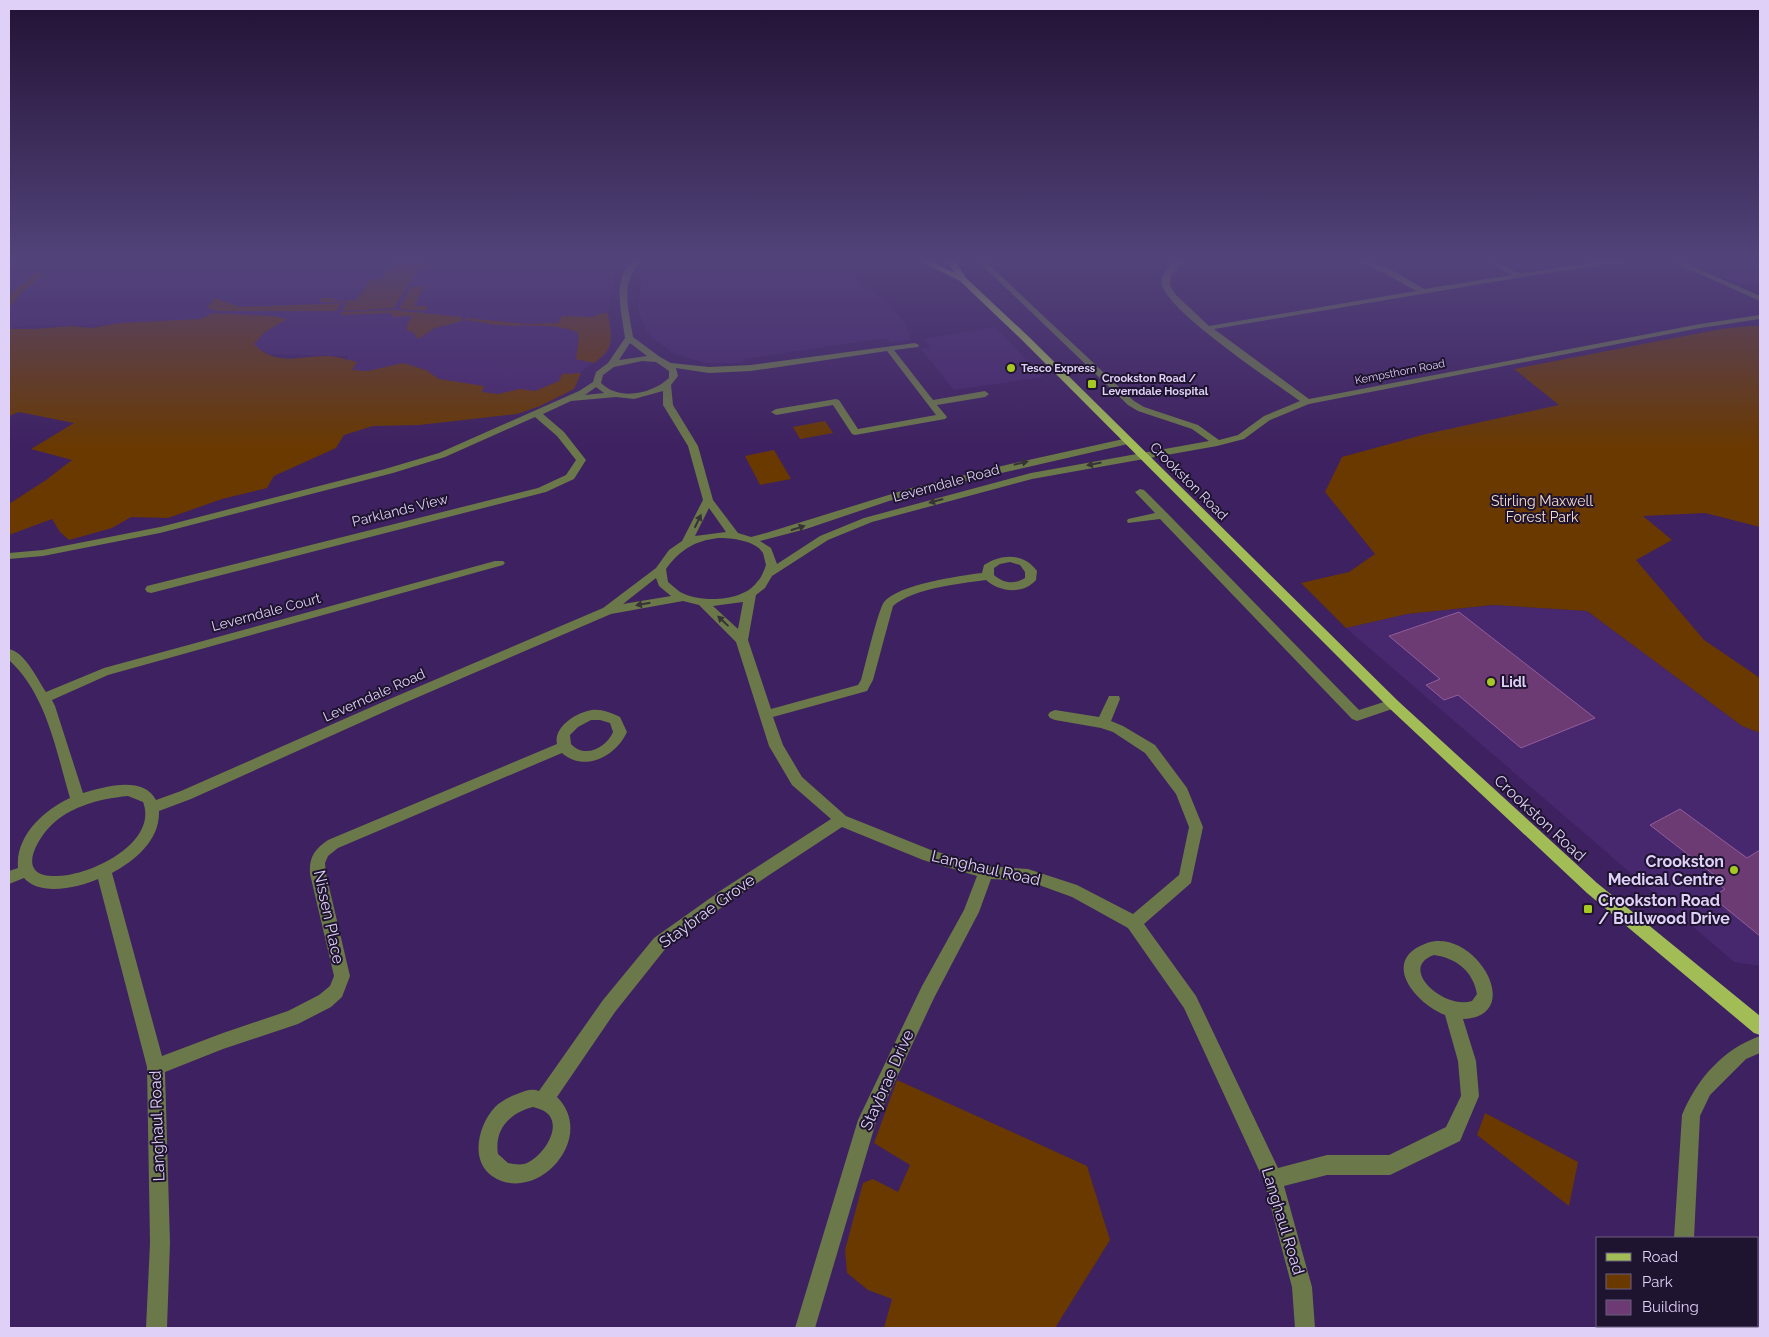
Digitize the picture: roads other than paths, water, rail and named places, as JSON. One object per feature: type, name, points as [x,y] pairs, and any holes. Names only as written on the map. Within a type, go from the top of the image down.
[{"type":"main road","name":"Crookston Road","points":[[1008,323],[1393,704],[1592,888],[1760,1028]]},
{"type":"street","points":[[612,365],[628,338],[626,323]]},
{"type":"street","points":[[1046,323],[1130,403],[1141,409],[1195,427],[1217,443]]},
{"type":"street","points":[[1204,323],[1307,402]]},
{"type":"street","points":[[1209,328],[1236,323]]},
{"type":"street","name":"Kempsthorn Road","points":[[1142,455],[1217,443],[1240,437],[1267,418],[1307,402],[1718,323]]},
{"type":"street","points":[[628,338],[658,360],[668,364],[709,370],[751,368],[915,345]]},
{"type":"street","points":[[776,412],[836,402],[855,432],[942,417],[889,349]]},
{"type":"street","points":[[9,556],[43,552],[160,530],[298,496],[442,455],[582,393],[597,383],[599,374],[612,365],[635,359],[658,360]]},
{"type":"street","points":[[668,364],[673,369],[675,375],[670,383],[668,406]]},
{"type":"street","points":[[566,400],[615,394],[640,395],[653,392],[670,383],[709,370]]},
{"type":"street","points":[[597,383],[605,391],[615,394]]},
{"type":"street","points":[[931,403],[985,394]]},
{"type":"street","points":[[640,395],[668,406],[693,446],[708,500],[734,535]]},
{"type":"street","name":"Parklands View","points":[[151,589],[542,490],[570,477],[581,460],[566,438],[546,419],[535,413]]},
{"type":"street","name":"Leverndale Road","points":[[751,540],[790,531],[896,496],[1019,464],[1128,441]]},
{"type":"street","name":"Leverndale Road","points":[[771,573],[824,538],[868,520],[1031,476],[1142,455]]},
{"type":"street","points":[[1140,492],[1357,716],[1393,704]]},
{"type":"street","points":[[687,542],[708,500]]},
{"type":"street","points":[[1132,521],[1163,515]]},
{"type":"street","points":[[734,535],[760,544],[771,557],[771,573],[760,588],[728,602],[703,604],[680,598],[664,586],[661,578],[661,569],[670,554],[687,542],[710,536],[734,535]]},
{"type":"street","name":"Leverndale Court","points":[[45,698],[104,672],[499,563]]},
{"type":"street","name":"Leverndale Road","points":[[606,611],[661,569]]},
{"type":"street","points":[[765,715],[862,688],[868,680],[888,605],[898,596],[950,582],[988,576]]},
{"type":"street","name":"Langhaul Road","points":[[750,594],[742,640],[776,746],[797,781],[841,820],[928,856],[986,872],[1028,875],[1077,892],[1134,923],[1190,1002],[1273,1179],[1302,1287],[1306,1328]]},
{"type":"street","name":"Leverndale Road","points":[[153,807],[186,795],[606,611],[680,598]]},
{"type":"street","points":[[703,604],[742,640]]},
{"type":"street","points":[[9,653],[20,663],[49,706],[78,800]]},
{"type":"street","points":[[1103,723],[1114,699]]},
{"type":"street","points":[[1055,714],[1103,723],[1118,729],[1150,749],[1182,792],[1196,827],[1186,878],[1134,923]]},
{"type":"street","name":"Nissen Place","points":[[156,1067],[223,1041],[292,1018],[325,1001],[336,991],[342,976],[318,874],[317,862],[323,852],[333,844],[564,746]]},
{"type":"street","points":[[128,790],[146,796],[153,807],[152,826],[142,841],[126,856],[104,871],[74,881],[52,884],[33,879],[26,871],[24,853],[33,834],[55,814],[78,800],[105,792],[128,790]]},
{"type":"street","name":"Staybrae Grove","points":[[544,1100],[609,1006],[660,943],[728,894],[841,820]]},
{"type":"street","points":[[9,878],[26,871]]},
{"type":"street","name":"Langhaul Road","points":[[104,871],[156,1067],[160,1243],[156,1328]]},
{"type":"street","name":"Staybrae Drive","points":[[805,1328],[867,1120],[928,992],[971,912],[986,872]]},
{"type":"street","points":[[1273,1179],[1327,1165],[1390,1165],[1453,1134],[1470,1096],[1467,1061],[1452,1010],[1428,998],[1419,989],[1414,979],[1411,969],[1412,960],[1424,949],[1446,950],[1459,955],[1475,968],[1484,984],[1486,994],[1482,1003],[1475,1009],[1464,1012],[1452,1010]]},
{"type":"street","points":[[1684,1237],[1691,1115],[1704,1089],[1740,1054],[1760,1044]]},
{"type":"street","points":[[527,1099],[544,1100],[554,1105],[560,1114],[563,1125],[556,1150],[535,1169],[522,1174],[509,1174],[499,1169],[491,1162],[487,1151],[492,1127],[499,1116],[509,1107],[527,1099]]},
{"type":"place","name":"Tesco Express","points":[[1011,368]]},
{"type":"place","name":"Crookston Road / Leverndale Hospital","points":[[1092,384]]},
{"type":"place","name":"Lidl","points":[[1491,682]]},
{"type":"place","name":"Crookston Medical Centre","points":[[1734,870]]},
{"type":"place","name":"Crookston Road / Bullwood Drive","points":[[1588,909]]},
{"type":"park label","name":"Stirling Maxwell Forest Park","points":[[1542,510]]}]
